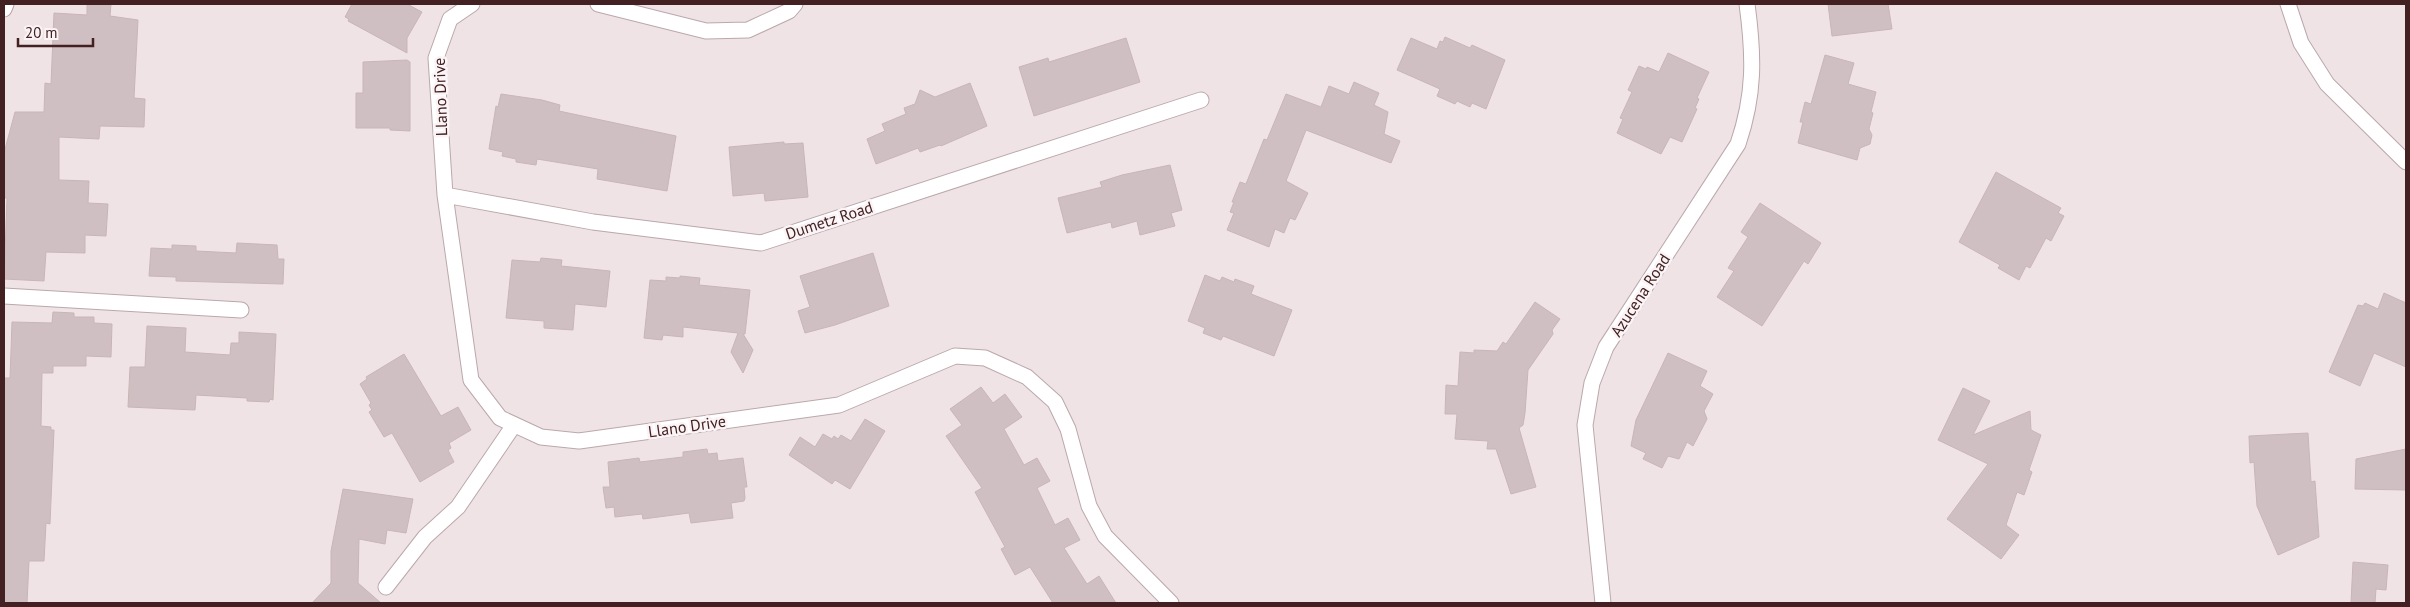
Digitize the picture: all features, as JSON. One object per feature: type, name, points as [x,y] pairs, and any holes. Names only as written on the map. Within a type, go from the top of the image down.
[{"type":"street","points":[[4,9],[6,4]]},
{"type":"street","name":"Llano Drive","points":[[472,4],[450,20],[436,58],[445,195],[471,380],[500,418],[541,437],[579,441],[840,405],[954,356],[985,358],[1027,377],[1055,402],[1068,429],[1089,506],[1105,536],[1165,601]]},
{"type":"street","points":[[598,4],[706,31],[748,30],[789,10],[795,4]]},
{"type":"street","name":"Azucena Road","points":[[1603,603],[1585,425],[1592,383],[1606,347],[1738,144],[1748,116],[1753,79],[1753,49],[1747,4]]},
{"type":"street","points":[[2288,4],[2301,43],[2327,84],[2406,162]]},
{"type":"street","name":"Dumetz Road","points":[[445,195],[593,222],[761,242],[1201,100]]},
{"type":"street","points":[[4,296],[241,310]]},
{"type":"street","points":[[386,587],[425,536],[458,507],[514,425]]},
{"type":"building","points":[[87,4],[111,4],[110,16],[138,20],[134,98],[145,99],[144,127],[100,126],[99,139],[59,137],[59,180],[89,181],[88,203],[108,204],[106,236],[85,235],[85,253],[46,252],[44,281],[4,279],[7,198],[4,198],[4,153],[15,112],[44,112],[45,83],[51,84],[54,13],[87,15]]},
{"type":"building","points":[[352,4],[407,4],[422,12],[407,38],[407,53],[348,21],[349,19],[345,17]]},
{"type":"building","points":[[1828,4],[1888,4],[1892,29],[1832,36]]},
{"type":"building","points":[[1445,37],[1470,48],[1472,45],[1505,60],[1486,109],[1472,103],[1470,107],[1457,101],[1455,104],[1437,96],[1440,89],[1397,70],[1411,38],[1437,49],[1440,41],[1443,42]]},
{"type":"building","points":[[1126,38],[1140,82],[1034,116],[1019,67],[1048,58],[1049,62]]},
{"type":"building","points":[[1668,53],[1709,72],[1697,98],[1699,99],[1695,108],[1697,109],[1682,142],[1670,137],[1661,154],[1617,133],[1623,119],[1620,118],[1632,92],[1628,90],[1639,66],[1659,72]]},
{"type":"building","points":[[1825,55],[1854,63],[1848,84],[1876,92],[1869,129],[1872,135],[1870,144],[1860,148],[1857,160],[1798,143],[1803,122],[1800,122],[1805,102],[1811,104]]},
{"type":"building","points":[[407,60],[410,62],[410,131],[390,130],[390,128],[356,128],[356,93],[363,93],[363,62]]},
{"type":"building","points":[[1354,82],[1379,93],[1374,105],[1388,112],[1384,134],[1400,141],[1391,163],[1306,130],[1286,181],[1308,193],[1295,220],[1290,218],[1284,233],[1275,229],[1269,247],[1227,230],[1234,213],[1230,212],[1234,202],[1232,202],[1240,182],[1246,184],[1264,139],[1267,140],[1286,94],[1321,107],[1329,86],[1349,94]]},
{"type":"building","points":[[970,83],[987,126],[941,146],[920,152],[918,148],[876,164],[867,139],[885,131],[882,124],[906,114],[904,108],[915,104],[920,90],[935,97]]},
{"type":"building","points":[[501,94],[542,100],[560,105],[559,111],[676,136],[667,191],[597,179],[598,169],[537,159],[536,165],[516,162],[516,159],[502,156],[503,152],[489,149],[496,106],[498,107]]},
{"type":"building","points":[[784,142],[784,144],[803,143],[808,197],[765,201],[764,193],[733,196],[729,147]]},
{"type":"building","points":[[1170,165],[1182,210],[1171,213],[1175,226],[1140,235],[1137,221],[1112,228],[1111,222],[1067,233],[1058,198],[1102,187],[1100,182],[1122,175]]},
{"type":"building","points":[[1996,172],[2061,208],[2058,213],[2064,216],[2051,241],[2046,238],[2030,268],[2026,266],[2019,280],[1998,268],[2000,265],[1959,242]]},
{"type":"building","points":[[1760,203],[1821,243],[1808,264],[1804,261],[1762,326],[1717,297],[1734,271],[1728,268],[1748,237],[1741,232]]},
{"type":"building","points":[[237,243],[277,245],[278,259],[284,259],[283,284],[176,281],[176,277],[149,276],[151,248],[172,249],[172,245],[196,246],[196,251],[236,253]]},
{"type":"building","points":[[873,253],[889,306],[835,325],[805,333],[798,311],[810,307],[800,276]]},
{"type":"building","points":[[541,258],[562,260],[561,266],[610,271],[606,307],[575,304],[573,330],[544,328],[544,321],[506,318],[512,260],[540,262]]},
{"type":"building","points":[[1205,275],[1220,281],[1222,277],[1234,282],[1235,279],[1254,286],[1251,294],[1292,310],[1274,356],[1223,336],[1221,340],[1203,333],[1205,328],[1188,321]]},
{"type":"building","points":[[680,276],[700,278],[699,285],[750,290],[745,334],[743,334],[753,350],[743,373],[731,352],[738,333],[683,327],[683,337],[663,335],[662,340],[644,338],[650,280],[666,281],[666,277],[680,278]]},
{"type":"building","points":[[2384,293],[2406,303],[2406,367],[2374,353],[2360,386],[2329,372],[2358,305],[2363,306],[2365,303],[2378,309]]},
{"type":"building","points":[[1535,302],[1560,319],[1552,330],[1553,334],[1528,370],[1525,413],[1523,425],[1519,428],[1536,487],[1511,494],[1496,449],[1487,449],[1488,441],[1455,439],[1457,414],[1445,414],[1446,385],[1458,386],[1460,352],[1474,353],[1474,350],[1497,351],[1503,342],[1506,344]]},
{"type":"building","points":[[53,312],[74,313],[74,317],[94,317],[94,323],[112,324],[111,357],[86,356],[86,366],[53,366],[53,373],[42,373],[41,426],[51,427],[51,430],[54,430],[50,524],[46,523],[44,561],[29,561],[27,603],[4,603],[4,378],[10,378],[12,322],[52,323]]},
{"type":"building","points":[[147,326],[186,328],[185,352],[230,355],[231,343],[239,343],[239,332],[276,334],[273,400],[270,399],[269,402],[247,401],[247,398],[196,395],[195,410],[128,407],[130,367],[145,367]]},
{"type":"building","points":[[1668,353],[1707,371],[1700,386],[1713,394],[1704,411],[1707,419],[1693,446],[1687,442],[1679,459],[1668,456],[1662,468],[1643,459],[1646,453],[1631,446],[1636,420]]},
{"type":"building","points":[[404,354],[441,416],[458,407],[471,430],[449,443],[451,448],[448,450],[454,462],[420,482],[392,433],[384,437],[369,412],[372,410],[369,405],[371,403],[360,384],[367,379],[366,377]]},
{"type":"building","points":[[981,387],[993,403],[1005,394],[1022,417],[1004,429],[1024,465],[1037,458],[1050,481],[1037,488],[1055,525],[1068,518],[1080,540],[1064,548],[1087,584],[1099,576],[1116,603],[1053,603],[1030,567],[1015,575],[1001,549],[1005,547],[975,492],[982,488],[946,436],[962,425],[950,409]]},
{"type":"building","points":[[1963,388],[1990,401],[1973,435],[2030,411],[2031,430],[2041,435],[2029,470],[2032,472],[2024,495],[2017,492],[2006,525],[2019,535],[2001,559],[1947,519],[1988,464],[1938,440]]},
{"type":"building","points":[[865,419],[885,431],[850,489],[835,480],[832,484],[789,455],[800,437],[815,447],[823,434],[832,439],[834,436],[838,439],[841,435],[851,441]]},
{"type":"building","points":[[2308,433],[2311,482],[2315,481],[2319,537],[2278,555],[2257,506],[2254,462],[2250,463],[2249,436]]},
{"type":"building","points":[[707,449],[708,454],[717,453],[718,461],[743,458],[747,487],[744,487],[744,501],[731,503],[733,518],[691,523],[689,513],[643,519],[642,514],[615,517],[614,507],[606,508],[603,487],[610,487],[608,462],[639,458],[640,462],[683,457],[683,452]]},
{"type":"building","points":[[2406,449],[2406,490],[2355,489],[2356,459]]},
{"type":"building","points":[[343,489],[413,499],[406,533],[387,530],[385,544],[359,539],[358,583],[381,603],[312,603],[331,583],[331,551]]},
{"type":"building","points":[[2353,562],[2388,565],[2386,590],[2376,589],[2375,603],[2351,603]]}]
